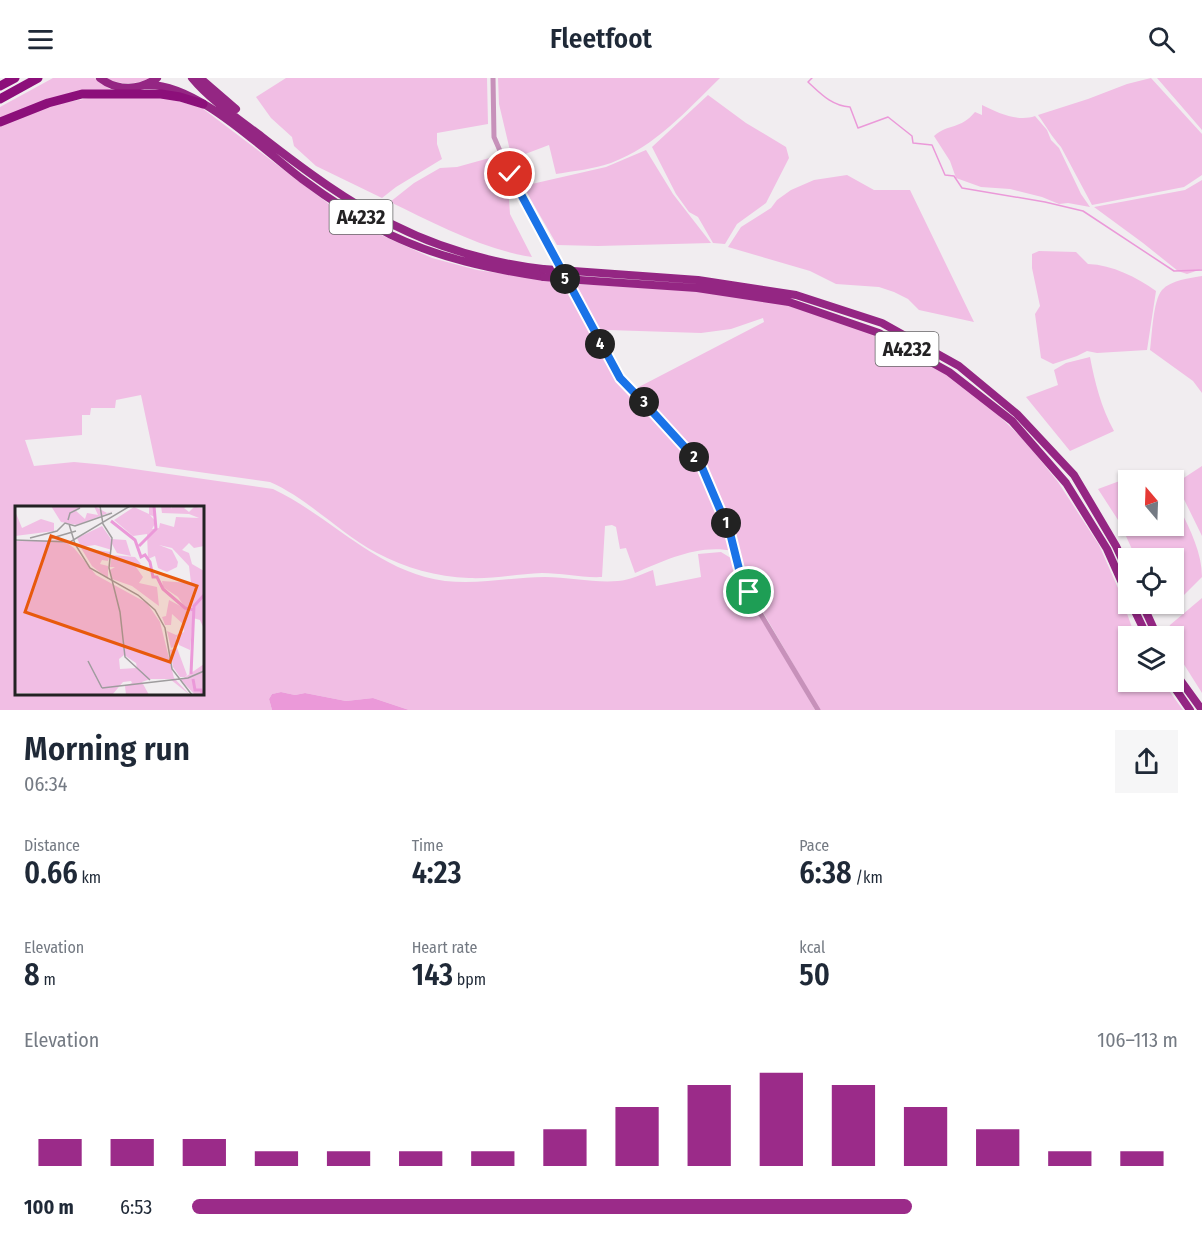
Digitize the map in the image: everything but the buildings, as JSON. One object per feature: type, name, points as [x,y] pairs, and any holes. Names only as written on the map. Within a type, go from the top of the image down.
[{"type":"highway","points":[[0,86],[15,78]]},
{"type":"highway","points":[[0,99],[38,78]]},
{"type":"highway","points":[[100,78],[114,86],[131,88]]},
{"type":"highway","points":[[90,94],[146,85],[157,78]]},
{"type":"highway","name":"A4232","points":[[192,78],[218,102],[301,168],[372,215],[412,235],[450,249],[543,273],[573,271],[698,280],[796,295],[882,323],[959,366],[1017,414],[1074,475],[1118,550]]},
{"type":"highway","points":[[200,78],[301,168]]},
{"type":"highway","name":"A4232","points":[[146,85],[160,84],[194,97],[338,205],[391,235],[423,248],[474,265],[543,273],[579,280],[697,288],[789,302],[879,333],[949,372],[1012,421],[1066,483],[1107,549],[1118,574]]},
{"type":"highway","points":[[0,122],[74,95],[161,94],[203,104]]},
{"type":"highway","points":[[1184,685],[1202,710]]},
{"type":"highway","points":[[1178,692],[1190,710]]},
{"type":"street","points":[[493,78],[494,138],[510,174],[620,378],[701,465],[730,533],[741,577],[818,710]]},
{"type":"shaded area","points":[[53,78],[94,78],[111,90],[0,119],[0,107]]},
{"type":"shaded area","points":[[106,78],[150,78],[128,83]]},
{"type":"shaded area","points":[[286,78],[487,78],[488,124],[437,133],[437,144],[442,159],[382,198],[316,166],[294,146],[292,137],[271,118],[256,97]]},
{"type":"shaded area","points":[[498,78],[720,78],[670,126],[627,156],[604,165],[556,174],[549,145],[512,159],[499,104]]},
{"type":"shaded area","points":[[1151,78],[1202,134],[1202,175],[1184,187],[1092,205],[1061,147],[1038,115]]},
{"type":"shaded area","points":[[1157,78],[1202,78],[1202,130]]},
{"type":"shaded area","points":[[708,95],[746,123],[786,147],[789,158],[766,203],[737,224],[725,244],[713,243],[698,217],[689,212],[676,194],[652,147]]},
{"type":"shaded area","points":[[89,98],[167,98],[202,108],[329,204],[379,234],[432,258],[477,270],[566,283],[616,382],[699,466],[733,551],[720,549],[695,551],[670,558],[635,573],[626,548],[620,549],[616,527],[612,525],[605,526],[602,577],[542,573],[469,578],[422,571],[388,558],[363,545],[298,497],[270,482],[156,466],[141,395],[116,400],[115,408],[91,408],[90,415],[82,415],[82,435],[25,440],[34,466],[74,462],[106,465],[273,489],[398,567],[421,576],[445,581],[470,582],[545,577],[618,581],[653,570],[656,586],[701,577],[698,554],[721,552],[734,560],[740,583],[747,596],[815,710],[409,710],[373,698],[346,701],[305,693],[295,695],[281,692],[272,694],[269,699],[272,710],[0,710],[0,125],[57,104]]},
{"type":"shaded area","points":[[982,105],[1001,114],[1015,117],[1035,116],[1059,148],[1081,194],[1090,207],[1068,203],[1059,204],[1042,197],[1010,189],[981,187],[956,178],[950,161],[934,136],[964,122],[975,112],[982,115]]},
{"type":"shaded area","points":[[646,150],[673,194],[711,243],[557,245],[523,186],[606,167]]},
{"type":"shaded area","points":[[493,157],[508,185],[510,214],[532,257],[478,242],[390,202],[414,183],[440,168],[457,167]]},
{"type":"shaded area","points":[[847,175],[874,190],[910,190],[974,322],[919,310],[908,299],[879,287],[836,284],[810,271],[728,247],[741,227],[771,208],[777,200],[791,190],[814,180]]},
{"type":"shaded area","points":[[1202,180],[1202,269],[1187,274],[1178,271],[1094,207],[1185,190]]},
{"type":"shaded area","points":[[1039,251],[1076,252],[1088,264],[1124,273],[1156,291],[1147,350],[1097,353],[1087,351],[1053,364],[1041,358],[1035,314],[1040,306],[1032,268],[1032,254]]},
{"type":"shaded area","points":[[1202,276],[1202,393],[1193,381],[1150,350],[1155,310],[1162,290],[1175,282]]},
{"type":"shaded area","points":[[570,284],[659,287],[759,296],[881,335],[949,374],[990,407],[1025,441],[1058,482],[1099,545],[1118,588],[1118,614],[1127,614],[1131,626],[1118,626],[1118,692],[1170,692],[1183,710],[820,710],[760,607],[744,574],[737,543],[704,465],[675,428],[633,390],[764,322],[763,318],[731,329],[701,333],[608,330],[597,333]]},
{"type":"shaded area","points":[[1090,357],[1099,395],[1114,431],[1070,451],[1026,397],[1058,385],[1054,370],[1066,363]]},
{"type":"shaded area","points":[[1202,466],[1202,536],[1184,499],[1184,478]]},
{"type":"shaded area","points":[[1118,482],[1118,520],[1098,489]]},
{"type":"shaded area","points":[[1184,518],[1199,556],[1202,577],[1184,595],[1184,548],[1131,548],[1126,536],[1184,536]]},
{"type":"shaded area","points":[[1202,598],[1202,693],[1184,664],[1184,626],[1170,626]]},
{"type":"shaded area","points":[[281,692],[295,695],[305,693],[346,701],[373,698],[409,710],[272,710],[269,699],[272,694]]},
{"type":"waterway","points":[[812,78],[808,82],[822,95],[832,102],[850,107],[858,128],[888,117],[912,136],[913,143],[932,145],[945,175],[954,176],[962,188],[1083,211],[1174,271],[1202,270]]},
{"type":"route","points":[[510,174],[620,378],[701,465],[730,533],[741,577],[749,592]]}]
